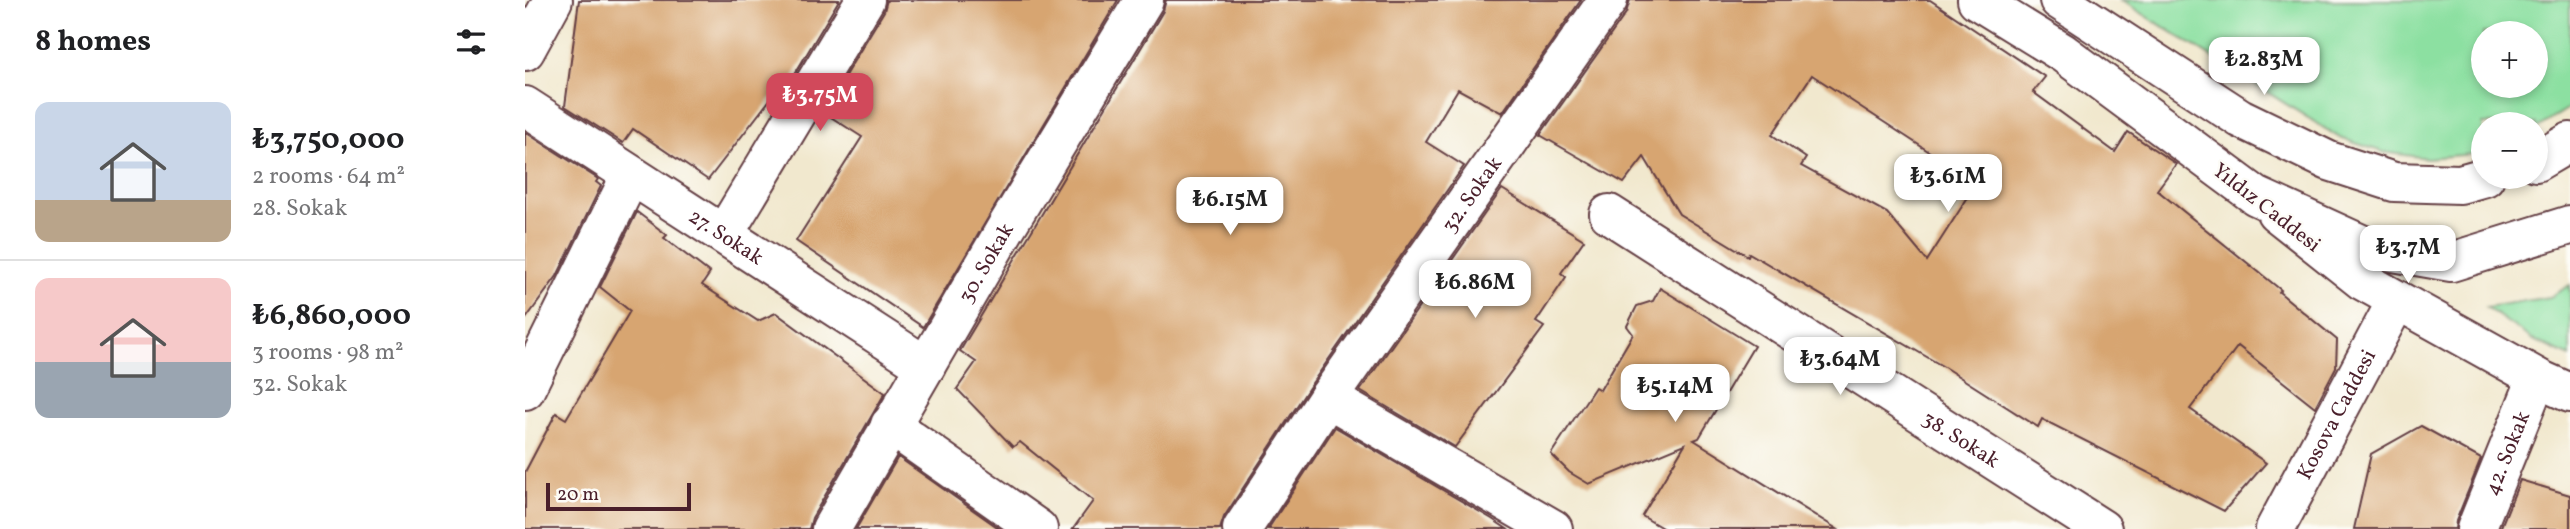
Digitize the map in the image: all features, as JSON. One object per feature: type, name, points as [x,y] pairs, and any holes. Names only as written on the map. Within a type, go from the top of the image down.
[{"type":"street","points":[[525,51],[553,0]]},
{"type":"street","points":[[724,234],[865,0]]},
{"type":"street","name":"30. Sokak","points":[[831,529],[890,425],[1144,0]]},
{"type":"street","name":"32. Sokak","points":[[1242,529],[1328,398],[1608,0]]},
{"type":"street","name":"Yıldız Caddesi","points":[[1977,0],[2063,53],[2256,196],[2364,281],[2553,385]]},
{"type":"street","points":[[2059,0],[2240,118],[2329,161],[2393,182],[2460,184],[2471,181]]},
{"type":"street","name":"27. Sokak","points":[[525,106],[926,366]]},
{"type":"street","points":[[2548,155],[2570,142]]},
{"type":"street","points":[[525,390],[631,175]]},
{"type":"street","points":[[2256,196],[2370,248],[2451,262],[2570,225]]},
{"type":"street","name":"38. Sokak","points":[[1609,214],[2102,529]]},
{"type":"street","name":"Kosova Caddesi","points":[[2275,529],[2397,300]]},
{"type":"street","name":"42. Sokak","points":[[2476,529],[2553,385]]},
{"type":"street","points":[[1328,398],[1553,529]]},
{"type":"street","points":[[890,425],[1038,529]]},
{"type":"green space","points":[[2121,0],[2570,0],[2570,107],[2548,121],[2548,112],[2471,112],[2471,154],[2427,158],[2383,152],[2340,138]]},
{"type":"green space","points":[[2570,285],[2570,357],[2531,339],[2486,307],[2550,297]]},
{"type":"building","points":[[579,0],[839,0],[787,87],[782,84],[708,180],[633,129],[623,143],[565,106]]},
{"type":"building","points":[[887,0],[1118,0],[923,327],[796,241],[862,137],[823,112],[884,11]]},
{"type":"building","points":[[1166,0],[1581,0],[1502,113],[1458,89],[1426,142],[1464,166],[1310,386],[1224,517],[1220,529],[1073,529],[1093,501],[1020,442],[1013,447],[957,389],[976,362],[960,351],[1163,11]]},
{"type":"building","points":[[1630,0],[1930,0],[2045,77],[2033,92],[2115,152],[2128,132],[2176,164],[2157,190],[2281,290],[2279,292],[2337,340],[2336,367],[2315,407],[2238,346],[2190,409],[2266,463],[2224,511],[2042,419],[2038,427],[1944,367],[1679,214],[1644,157],[1624,183],[1540,135],[1626,13]],"holes":[[[1812,75],[1977,183],[1927,261],[1887,213],[1801,166],[1806,158],[1772,135]]]},
{"type":"building","points":[[525,132],[598,179],[596,182],[601,186],[557,276],[525,320]]},
{"type":"building","points":[[1502,189],[1584,240],[1561,273],[1566,277],[1536,322],[1544,327],[1455,447],[1360,391]]},
{"type":"building","points":[[637,212],[667,235],[664,238],[710,273],[702,285],[758,321],[776,313],[885,393],[812,518],[809,529],[525,529],[525,472],[556,413],[566,419],[630,311],[600,287]]},
{"type":"building","points":[[1660,288],[1754,346],[1699,438],[1694,440],[1837,529],[1664,529],[1642,516],[1685,444],[1589,484],[1569,472],[1551,454],[1595,387],[1600,390],[1633,334],[1627,326],[1637,306],[1653,301]]},
{"type":"building","points":[[2421,426],[2481,459],[2455,529],[2354,529],[2371,454]]},
{"type":"building","points":[[1335,427],[1492,519],[1507,529],[1268,529]]},
{"type":"building","points":[[898,457],[1000,529],[856,529]]},
{"type":"building","points":[[2520,480],[2570,495],[2570,529],[2500,529]]}]
